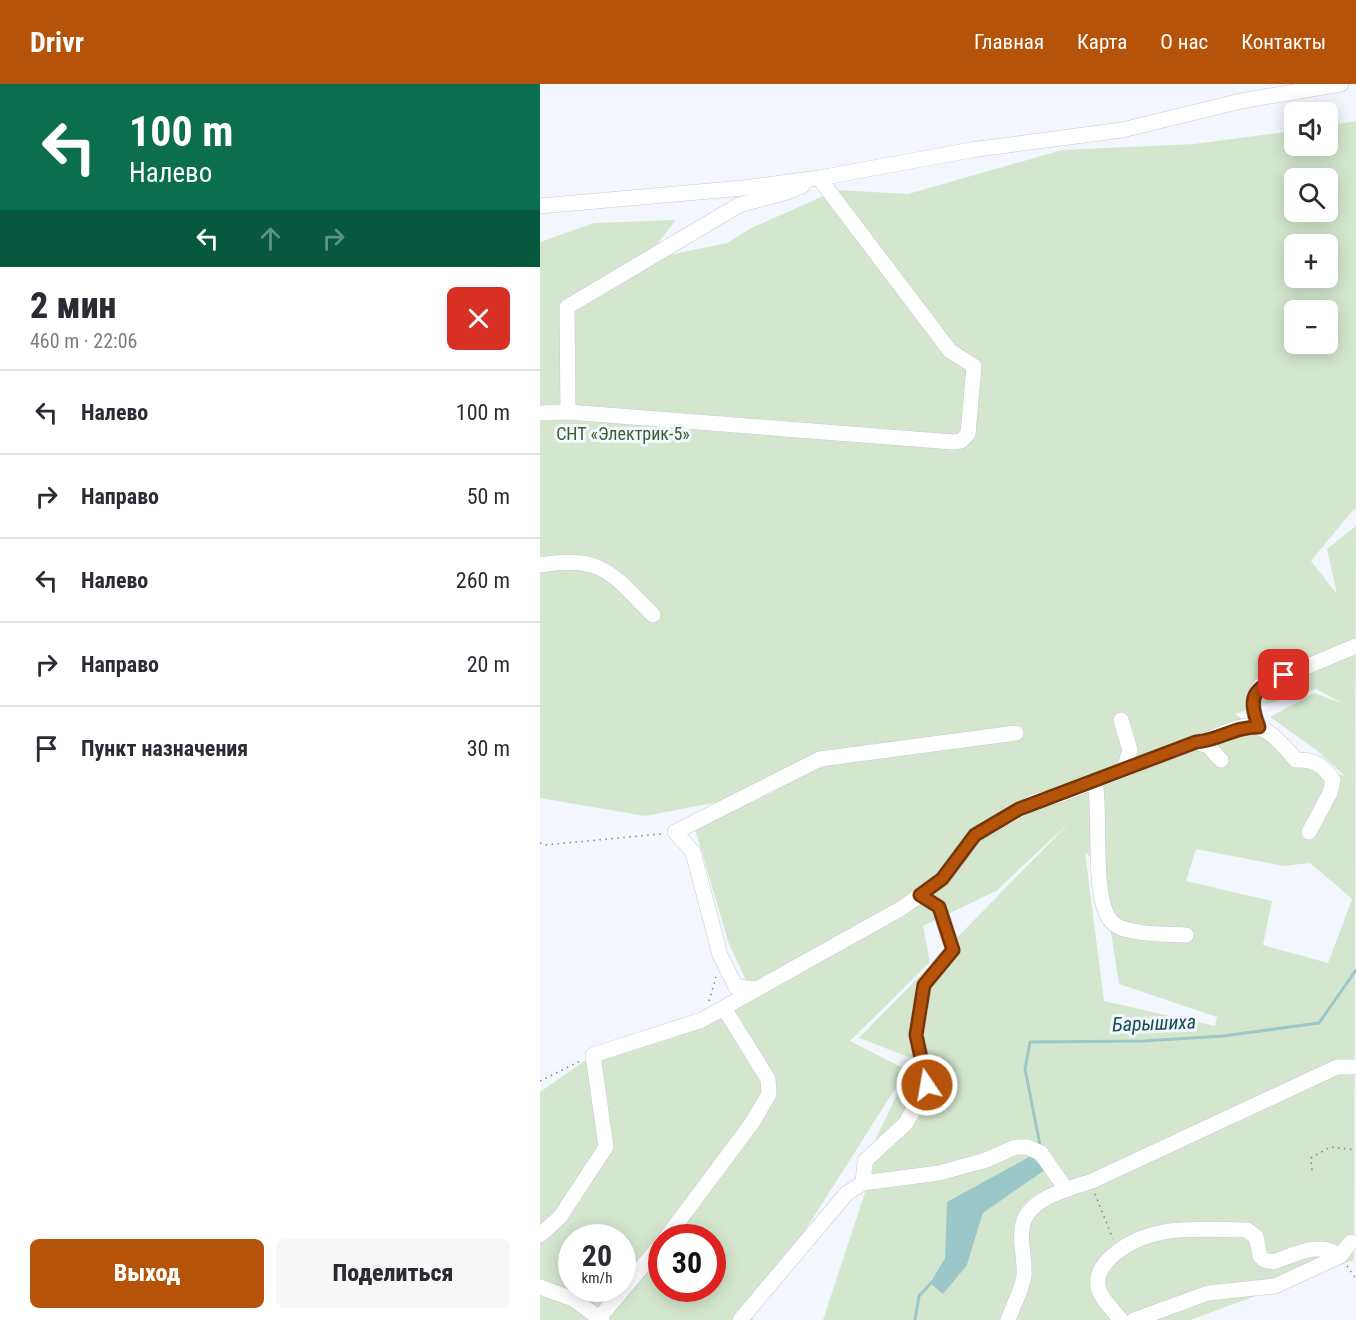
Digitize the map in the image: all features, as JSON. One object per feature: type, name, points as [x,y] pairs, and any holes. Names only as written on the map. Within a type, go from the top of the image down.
[{"type":"street","points":[[540,206],[743,188],[819,178],[971,150],[1122,130],[1242,101],[1341,84]]},
{"type":"street","points":[[568,412],[567,307],[739,205],[787,192],[819,178]]},
{"type":"street","points":[[540,413],[568,412],[953,442],[965,438],[968,434],[974,366],[950,351],[819,178]]},
{"type":"street","points":[[540,565],[580,561],[592,563],[616,579],[653,615]]},
{"type":"street","points":[[1259,727],[1254,713],[1253,696],[1260,686],[1356,646]]},
{"type":"street","points":[[1121,720],[1130,750],[1124,769]]},
{"type":"street","points":[[540,1235],[560,1217],[606,1147],[593,1055],[702,1020],[902,908],[942,879],[975,835],[1035,801],[1057,796],[1196,742],[1209,741],[1240,727],[1259,727],[1278,740],[1296,759],[1309,759],[1322,765],[1333,780],[1330,793],[1309,832]]},
{"type":"street","points":[[736,987],[720,955],[693,852],[675,832],[820,759],[1016,733]]},
{"type":"street","points":[[1196,742],[1208,746],[1221,760]]},
{"type":"street","points":[[1095,782],[1099,801],[1099,881],[1103,908],[1113,924],[1132,930],[1186,935]]},
{"type":"street","points":[[863,1183],[865,1161],[906,1123],[927,1085],[916,1035],[924,985],[953,950],[939,907],[920,895]]},
{"type":"street","points":[[736,987],[757,989]]},
{"type":"street","points":[[728,1005],[736,987]]},
{"type":"street","points":[[677,1224],[732,1151],[769,1094],[768,1078],[728,1005]]},
{"type":"street","points":[[1008,1320],[1023,1280],[1022,1228],[1024,1219],[1031,1210],[1065,1188],[1092,1181],[1337,1067],[1356,1067]]},
{"type":"street","points":[[740,1320],[843,1198],[863,1183],[939,1173],[986,1160],[1016,1147],[1027,1147],[1041,1153],[1065,1188]]},
{"type":"street","points":[[1121,1320],[1098,1289],[1098,1283],[1104,1264],[1118,1251],[1148,1233],[1247,1230],[1256,1236],[1260,1256],[1266,1261],[1273,1262],[1317,1248],[1329,1249],[1340,1256]]},
{"type":"street","points":[[1134,1320],[1208,1293],[1275,1286],[1340,1256],[1352,1242]]},
{"type":"street","points":[[540,1287],[573,1299],[601,1319],[648,1260]]},
{"type":"path","points":[[540,843],[545,845],[675,832]]},
{"type":"path","points":[[702,1020],[717,974],[720,955]]},
{"type":"path","points":[[540,1081],[593,1055]]},
{"type":"path","points":[[1312,1170],[1311,1158],[1330,1147],[1356,1150]]},
{"type":"path","points":[[1092,1181],[1098,1206],[1118,1251]]},
{"type":"path","points":[[1340,1256],[1356,1279]]},
{"type":"green space","name":"СНТ «Электрик-5»","points":[[1356,121],[1356,509],[1311,561],[1337,594],[1327,549],[1356,526],[1354,1260],[1190,1320],[823,1320],[874,1165],[869,1153],[914,1059],[859,1038],[1070,822],[996,891],[923,926],[930,962],[850,1041],[907,1070],[752,1314],[753,1320],[540,1320],[540,1092],[593,1055],[755,1000],[729,944],[695,829],[776,791],[645,816],[540,798],[540,242],[594,223],[676,220],[645,260],[727,243],[751,228],[837,190],[908,194],[1062,150],[1194,144],[1284,132],[1284,156],[1338,156],[1338,124]],"holes":[[[1316,689],[1342,703],[1314,693],[1270,717],[1315,749],[1345,776],[1314,769],[1235,714]],[[1196,849],[1283,866],[1310,863],[1352,899],[1328,963],[1263,945],[1272,901],[1186,881]],[[1085,852],[1101,868],[1119,984],[1217,1017],[1215,1026],[1104,1001]],[[1031,1156],[1045,1170],[983,1213],[967,1265],[930,1283],[945,1258]]]},
{"type":"water","points":[[1031,1156],[1045,1170],[983,1213],[967,1265],[943,1294],[930,1283],[945,1258],[947,1202]]},
{"type":"waterway","name":"Барышиха","points":[[1040,1145],[1025,1069],[1030,1042],[1144,1041],[1223,1036],[1319,1023],[1356,970]]},
{"type":"waterway","name":"Барышиха","points":[[915,1320],[919,1296],[932,1282]]},
{"type":"route","points":[[927,1085],[916,1035],[924,985],[953,950],[939,907],[920,895],[942,879],[975,835],[1035,801],[1057,796],[1196,742],[1209,741],[1240,727],[1259,727],[1254,713],[1253,696],[1260,686],[1284,675]]}]
